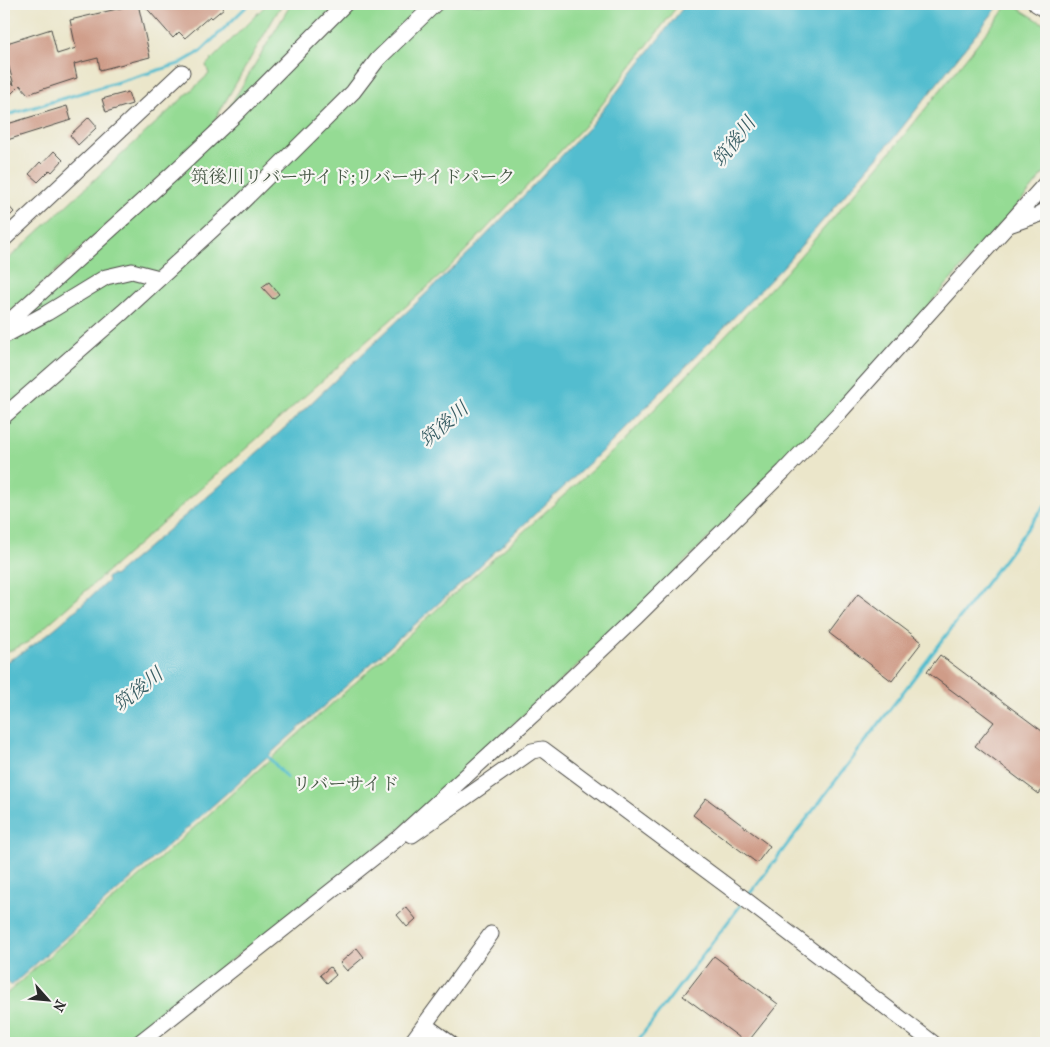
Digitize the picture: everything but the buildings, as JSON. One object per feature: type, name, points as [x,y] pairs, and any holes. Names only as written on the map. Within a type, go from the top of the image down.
[{"type":"street","points":[[4,326],[235,116],[346,4]]},
{"type":"street","points":[[4,416],[123,312],[235,208],[353,92],[378,59],[435,4]]},
{"type":"street","points":[[1036,4],[1046,10]]},
{"type":"street","points":[[4,239],[182,72]]},
{"type":"street","points":[[139,1043],[397,839],[629,624],[784,471],[839,413],[1046,182]]},
{"type":"street","points":[[1008,226],[1038,215],[1046,210]]},
{"type":"street","points":[[4,336],[47,313],[106,277],[132,271],[159,278]]},
{"type":"street","points":[[397,839],[415,834],[532,751],[543,749],[742,897],[933,1043]]},
{"type":"street","points":[[411,1043],[491,934]]},
{"type":"street","points":[[425,1025],[450,1043]]},
{"type":"green space","points":[[267,4],[282,4],[206,135],[4,318],[4,263],[209,74],[206,65]]},
{"type":"green space","points":[[291,4],[339,4],[224,116]]},
{"type":"green space","name":"筑後川リバーサイド;リバーサイドパーク","points":[[344,4],[679,4],[590,120],[448,269],[28,642],[4,654],[4,330]]},
{"type":"green space","name":"リバーサイド","points":[[1009,4],[1046,25],[1046,171],[818,429],[621,625],[394,834],[124,1043],[4,1043],[4,996],[621,444],[787,271],[898,143]]},
{"type":"water","name":"筑後川","points":[[686,4],[1000,4],[893,139],[782,268],[616,438],[469,576],[11,986],[8,982],[4,985],[4,663],[32,646],[58,625],[108,581],[107,578],[111,575],[114,576],[213,492],[289,424],[474,248],[590,126]]},
{"type":"waterway","points":[[4,116],[179,64],[200,52],[249,4]]},
{"type":"waterway","points":[[748,896],[1046,504]]},
{"type":"waterway","points":[[266,754],[287,778]]},
{"type":"waterway","points":[[636,1043],[743,902]]}]
